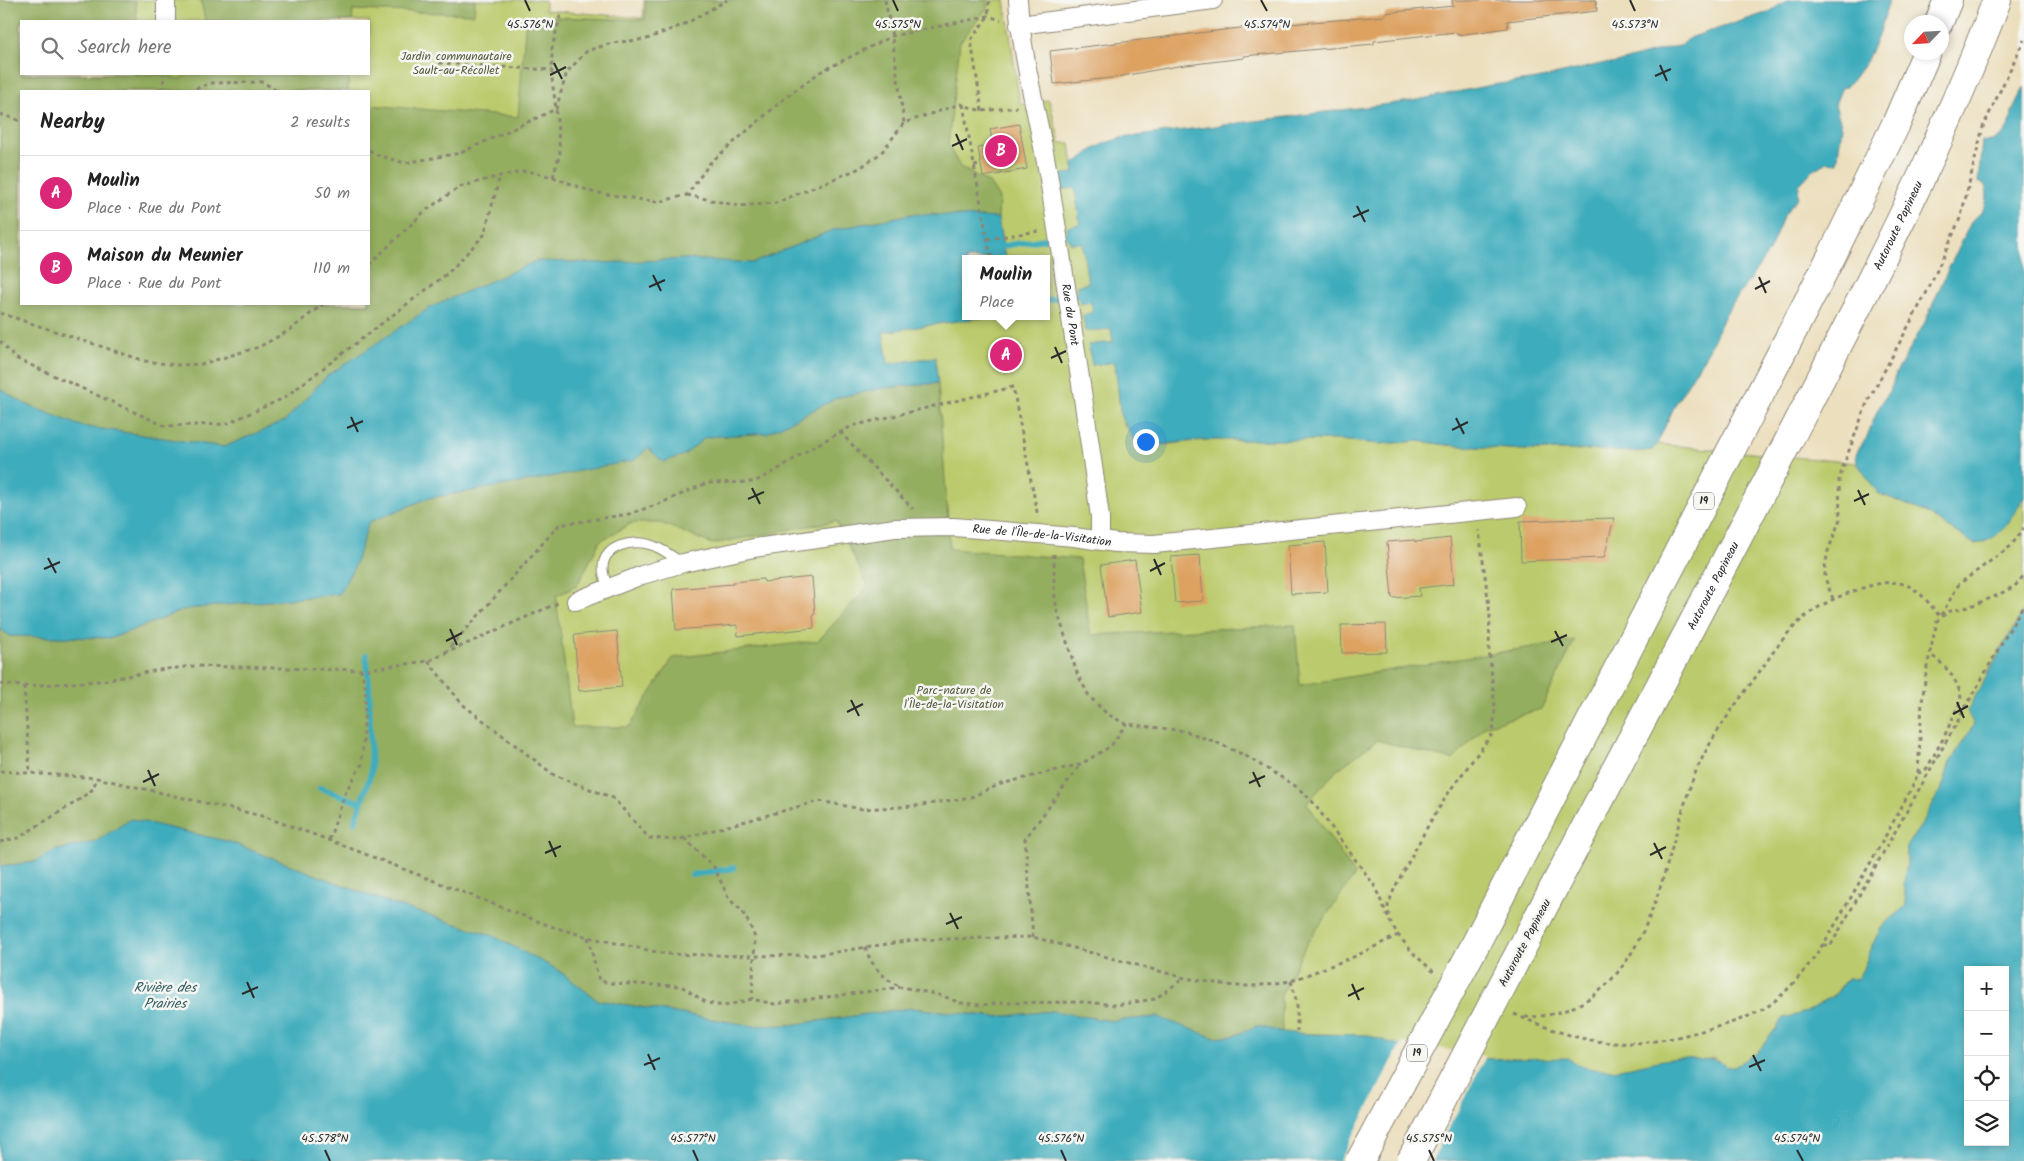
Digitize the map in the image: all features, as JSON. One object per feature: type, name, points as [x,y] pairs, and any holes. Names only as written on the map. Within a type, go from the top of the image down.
[{"type":"highway","points":[[1942,15],[1948,0]]},
{"type":"highway","name":"Autoroute Papineau","points":[[1411,1161],[1671,669],[1852,319],[1927,168],[1954,108],[1997,0]]},
{"type":"highway","name":"19","points":[[1360,1161],[1474,947],[1827,265],[1896,124],[1924,60]]},
{"type":"street","points":[[166,0],[166,20]]},
{"type":"street","name":"Rue du Pont","points":[[1018,0],[1020,26],[1048,177],[1079,370],[1100,517],[1100,540]]},
{"type":"street","points":[[1020,26],[1213,0]]},
{"type":"street","name":"Rue de l'Île-de-la-Visitation","points":[[576,601],[642,575],[683,563],[754,548],[810,539],[921,526],[954,527],[1050,542],[1100,540],[1116,543],[1154,544],[1516,507]]},
{"type":"lane","points":[[608,588],[603,568],[606,559],[613,550],[622,544],[633,542],[652,545],[683,563]]},
{"type":"path","points":[[370,151],[377,155],[405,164],[460,153],[556,110],[567,72],[587,51],[612,43],[647,40],[687,23],[727,0]]},
{"type":"path","points":[[884,0],[892,36],[904,124]]},
{"type":"path","points":[[982,111],[971,40],[988,16],[989,0]]},
{"type":"path","points":[[553,177],[560,153],[552,70],[552,48],[561,13]]},
{"type":"path","points":[[687,195],[710,163],[785,98],[820,72],[892,36],[988,16]]},
{"type":"path","points":[[1833,599],[1825,578],[1825,567],[1828,551],[1840,520],[1839,480],[1844,464],[1867,403],[1921,304],[1961,216],[1982,127],[2024,40]]},
{"type":"path","points":[[439,63],[552,70]]},
{"type":"path","points":[[163,90],[164,75]]},
{"type":"path","points":[[191,90],[212,83],[263,82],[275,90]]},
{"type":"path","points":[[962,104],[990,255]]},
{"type":"path","points":[[370,264],[425,211],[459,188],[500,176],[527,171],[553,177],[592,192],[658,202],[687,195],[739,206],[776,203],[860,168],[881,153],[904,124],[962,104],[982,111],[1033,104]]},
{"type":"path","points":[[0,114],[20,121]]},
{"type":"path","points":[[974,166],[981,165]]},
{"type":"path","points":[[0,342],[15,358],[165,426],[226,424],[284,398],[448,273],[484,235],[500,176]]},
{"type":"path","points":[[988,240],[1019,235]]},
{"type":"path","points":[[0,314],[145,361],[177,365],[202,364],[258,347],[290,330],[322,305]]},
{"type":"path","points":[[445,653],[559,525],[629,514],[659,504],[706,483],[754,482],[852,426],[1013,386],[1037,515],[1050,542],[1057,611],[1077,674],[1088,696],[1107,714],[1126,724],[1185,731],[1212,741],[1244,755],[1297,788],[1312,801],[1374,886],[1398,935],[1414,954],[1437,974]]},
{"type":"path","points":[[840,432],[920,516],[921,526]]},
{"type":"path","points":[[1389,919],[1388,905],[1429,824],[1451,788],[1493,733],[1495,708],[1490,649],[1489,600],[1478,524]]},
{"type":"path","points":[[1509,1011],[1558,1032],[1586,1040],[1625,1044],[1675,1038],[1750,1015],[1770,1004],[1796,980],[1822,945],[1881,844],[1918,773],[1922,702],[1937,621],[1959,584],[2011,546],[2024,528]]},
{"type":"path","points":[[1940,617],[1947,612],[1968,607],[1996,596],[2015,586],[2024,575]]},
{"type":"path","points":[[1522,1017],[1564,1012],[1581,1005],[1593,998],[1622,968],[1632,954],[1653,906],[1673,850],[1690,787],[1709,745],[1785,636],[1804,618],[1833,599],[1871,585],[1892,582],[1903,583],[1915,589],[1925,597],[1940,617]]},
{"type":"path","points":[[0,684],[24,686],[101,681],[158,670],[194,666],[362,670],[428,661],[562,602],[576,601]]},
{"type":"path","points":[[1822,945],[1831,944],[2024,604]]},
{"type":"path","points":[[1918,773],[1927,768],[1961,700],[1959,690],[1941,661],[1930,655]]},
{"type":"path","points":[[428,661],[462,704],[554,775],[612,798],[649,838],[677,840],[819,801],[862,809],[916,806],[971,797],[1001,784],[1082,764],[1111,746],[1126,724]]},
{"type":"path","points":[[328,840],[346,791],[362,764],[366,689],[362,670]]},
{"type":"path","points":[[24,686],[30,772]]},
{"type":"path","points":[[1033,937],[1025,839],[1082,764]]},
{"type":"path","points":[[0,771],[97,778],[262,816],[550,926],[588,937],[666,954],[816,955],[912,940],[1033,937],[1185,978],[1234,986],[1254,986],[1291,980],[1356,956],[1398,935]]},
{"type":"path","points":[[0,842],[18,838],[76,802],[93,789],[97,778]]},
{"type":"path","points":[[684,838],[714,867],[729,899],[741,910],[750,925],[755,938],[752,999]]},
{"type":"path","points":[[588,937],[598,980],[608,983],[681,986],[707,1003],[724,1006],[752,999],[774,1004],[902,987]]},
{"type":"path","points":[[865,947],[868,956],[884,978],[902,987],[943,996],[960,1003],[982,1005],[1084,1002],[1116,1005],[1155,999],[1185,978]]},
{"type":"path","points":[[1291,980],[1297,1004],[1296,1031]]},
{"type":"green space","name":"Parc-nature de l'Île-de-la-Visitation","points":[[0,0],[545,0],[545,10],[643,18],[644,0],[1005,0],[1020,104],[1049,100],[1060,143],[1070,143],[1074,173],[1058,175],[1075,188],[1080,224],[1067,227],[1070,243],[1082,242],[1088,283],[1077,286],[1080,303],[1091,302],[1093,313],[1085,331],[1111,329],[1113,342],[1089,345],[1092,365],[1115,362],[1121,417],[1125,427],[1162,445],[1204,440],[1339,440],[1380,444],[1419,441],[1447,445],[1524,450],[1632,452],[1652,450],[1657,444],[1857,463],[1878,493],[1925,512],[1974,544],[1983,542],[1999,533],[2010,520],[2024,497],[2024,610],[1988,671],[1974,725],[1950,762],[1944,783],[1922,824],[1907,845],[1904,882],[1906,906],[1880,930],[1857,979],[1847,978],[1836,993],[1807,1012],[1784,1018],[1757,1053],[1734,1066],[1726,1067],[1715,1058],[1701,1060],[1680,1058],[1609,1071],[1507,1058],[1489,1059],[1395,1044],[1367,1035],[1282,1032],[1257,1026],[392,904],[230,842],[0,866],[0,629],[339,594],[934,357],[888,364],[883,332],[964,320],[1050,320],[1050,255],[1004,255],[997,218],[833,230],[753,263],[536,261],[327,376],[285,421],[0,389]]},
{"type":"green space","points":[[0,0],[103,0],[136,2],[137,20],[20,20],[20,75],[168,75],[178,79],[188,75],[349,75],[348,90],[20,90],[20,305],[370,305],[370,105],[518,117],[526,16],[645,20],[646,0],[988,0],[987,8],[960,42],[948,145],[960,167],[989,183],[999,198],[998,218],[912,214],[833,230],[753,263],[686,259],[601,263],[536,261],[327,376],[285,421],[224,447],[81,426],[25,404],[0,389]]},
{"type":"green space","points":[[201,0],[475,0],[474,14],[353,10],[352,20],[205,20]]},
{"type":"green space","points":[[938,383],[950,549],[1079,559],[1091,635],[1295,625],[1300,685],[1575,640],[1541,709],[1485,726],[1453,760],[1377,740],[1337,770],[1307,803],[1355,875],[1307,943],[1281,995],[1282,1032],[1257,1026],[1234,1036],[1215,1038],[1157,1017],[1111,1021],[1052,1011],[997,1017],[911,1008],[790,1025],[754,1026],[597,1000],[558,970],[491,935],[392,904],[230,842],[131,819],[95,842],[54,851],[35,862],[0,866],[0,629],[10,636],[112,638],[186,609],[339,594],[355,565],[369,522],[429,498],[530,481],[648,448],[684,455],[706,437],[767,433],[839,397],[883,388]],"holes":[[[836,521],[868,586],[818,641],[673,658],[629,727],[572,727],[556,596],[577,586],[600,541],[632,523],[661,523],[712,544]]]},
{"type":"water","points":[[1787,0],[1889,0],[1880,32],[1866,62],[1851,82],[1841,89],[1835,105],[1842,127],[1837,163],[1827,162],[1813,170],[1799,185],[1798,197],[1783,217],[1770,250],[1725,315],[1710,348],[1676,403],[1657,444],[1652,450],[1632,452],[1524,450],[1447,445],[1419,441],[1380,444],[1339,440],[1204,440],[1145,446],[1133,438],[1121,417],[1115,362],[1092,365],[1088,345],[1113,342],[1111,329],[1085,331],[1083,315],[1093,312],[1091,302],[1080,304],[1077,286],[1088,283],[1082,243],[1070,243],[1067,227],[1080,224],[1075,188],[1060,190],[1057,175],[1074,173],[1073,165],[1089,152],[1105,143],[1121,138],[1412,101],[1491,85],[1537,79],[1605,63],[1612,64],[1683,44],[1689,38],[1769,12]]},
{"type":"water","points":[[2024,87],[2024,497],[2010,520],[1999,533],[1983,542],[1974,544],[1925,512],[1878,493],[1857,463],[1856,455],[1866,439],[1878,409],[1892,386],[1896,373],[1925,322],[1972,220],[1977,217],[1986,204],[1986,189],[1984,184],[1978,182],[1982,141],[1992,141],[2004,134],[2011,120],[2012,110]]},
{"type":"water","points":[[912,214],[998,218],[1004,255],[962,255],[962,320],[964,320],[883,332],[888,364],[935,357],[938,383],[883,388],[839,397],[767,433],[706,437],[684,455],[663,462],[648,448],[635,460],[530,481],[429,498],[369,522],[355,565],[339,594],[186,609],[112,638],[10,636],[0,629],[0,389],[25,404],[81,426],[224,447],[285,421],[327,376],[431,307],[536,261],[601,263],[686,259],[753,263],[833,230]]},
{"type":"water","name":"Rivière des Prairies","points":[[2024,610],[2024,1161],[0,1161],[0,866],[35,862],[54,851],[95,842],[131,819],[230,842],[392,904],[491,935],[558,970],[597,1000],[754,1026],[790,1025],[911,1008],[997,1017],[1052,1011],[1111,1021],[1158,1017],[1215,1038],[1234,1036],[1257,1026],[1282,1032],[1367,1035],[1395,1044],[1489,1059],[1568,1058],[1580,1066],[1594,1069],[1608,1070],[1682,1058],[1715,1060],[1726,1067],[1734,1066],[1757,1053],[1784,1018],[1807,1012],[1836,994],[1847,978],[1857,979],[1880,930],[1906,906],[1904,882],[1907,845],[1922,824],[1944,783],[1950,762],[1974,725],[1967,711]]},
{"type":"pier","points":[[1402,1042],[1486,1056],[1432,1161],[1340,1161]]},
{"type":"building","points":[[1452,0],[1596,0],[1597,11],[1507,21],[1508,28],[1457,35],[1456,32],[1374,41],[1374,44],[1244,56],[1244,58],[1178,66],[1111,78],[1054,84],[1050,51],[1240,28],[1385,16],[1385,13],[1453,6]]},
{"type":"building","points":[[1019,124],[1027,169],[983,177],[978,148],[993,145],[990,129]]},
{"type":"building","points":[[1614,518],[1604,558],[1521,561],[1520,521]]},
{"type":"building","points":[[1450,538],[1454,584],[1419,588],[1420,596],[1392,598],[1387,542],[1415,540],[1415,542]]},
{"type":"building","points":[[1325,542],[1328,592],[1291,594],[1288,545]]},
{"type":"building","points":[[1200,555],[1203,601],[1175,603],[1171,557]]},
{"type":"building","points":[[1135,560],[1142,612],[1108,617],[1101,565]]},
{"type":"building","points":[[812,577],[815,614],[813,615],[814,628],[738,636],[737,625],[676,630],[673,589],[733,584],[733,582],[763,579],[764,582]]},
{"type":"building","points":[[1386,624],[1387,652],[1342,653],[1341,625]]},
{"type":"building","points":[[617,631],[622,687],[579,691],[574,635]]},
{"type":"waterway","points":[[1003,246],[1068,235]]},
{"type":"waterway","points":[[1050,299],[1079,295]]},
{"type":"waterway","points":[[355,822],[371,773],[369,683],[366,655]]},
{"type":"waterway","points":[[320,788],[361,803]]},
{"type":"waterway","points":[[692,875],[734,868]]},
{"type":"place","name":"Maison du Meunier","points":[[1001,151]]},
{"type":"place","name":"Moulin","points":[[1006,355]]},
{"type":"park label","name":"Jardin communautaire Sault-au-Récollet","points":[[456,63]]}]
